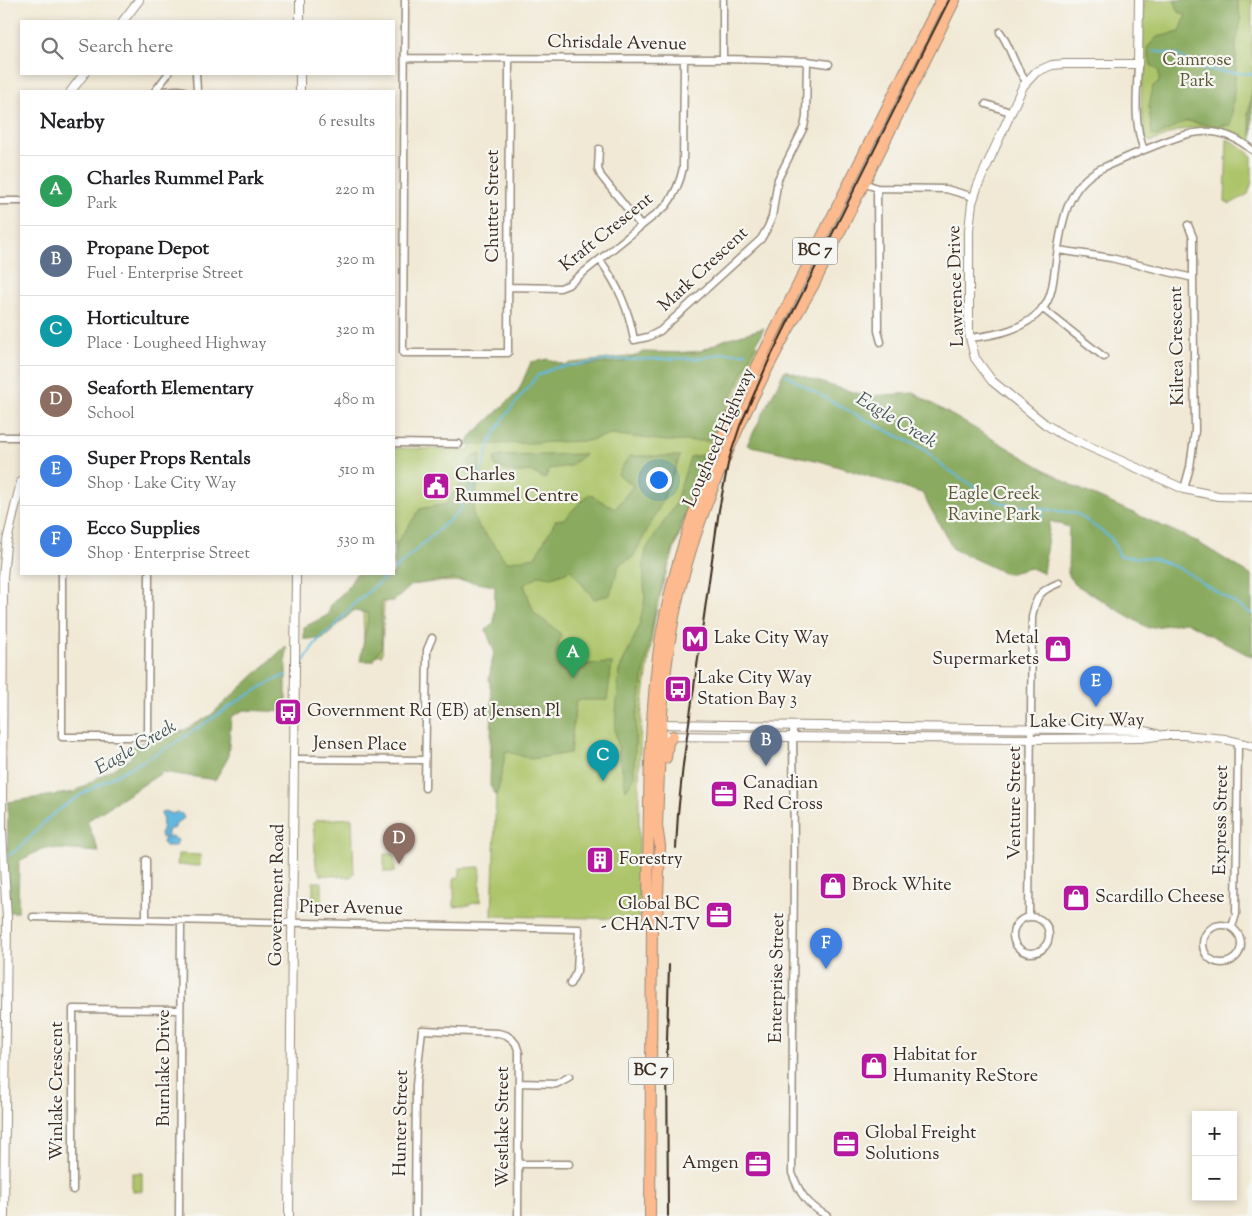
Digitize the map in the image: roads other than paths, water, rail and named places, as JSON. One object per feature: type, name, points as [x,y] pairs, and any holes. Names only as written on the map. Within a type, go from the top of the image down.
[{"type":"main road","name":"Lougheed Highway","points":[[652,926],[657,922],[660,846],[657,826],[661,736],[656,724],[658,655],[665,616],[685,543],[719,444],[941,0]]},
{"type":"main road","name":"Lougheed Highway","points":[[650,1216],[652,926],[648,922],[650,735],[656,724],[679,593],[699,524],[732,440],[864,183],[955,0]]},
{"type":"main road","points":[[660,846],[664,838],[667,748],[668,742],[673,736]]},
{"type":"street","points":[[124,20],[139,0]]},
{"type":"street","points":[[300,0],[300,20]]},
{"type":"street","points":[[405,0],[405,58]]},
{"type":"street","points":[[723,0],[723,59]]},
{"type":"street","points":[[1139,0],[1136,119],[1144,150]]},
{"type":"street","points":[[1000,32],[1007,42],[1014,61],[1026,82]]},
{"type":"street","name":"Chrisdale Avenue","points":[[405,58],[723,59],[807,61],[829,64]]},
{"type":"street","name":"Chutter Street","points":[[405,58],[403,354],[508,353],[509,59]]},
{"type":"street","name":"Kraft Crescent","points":[[508,288],[560,288],[568,285],[666,206],[674,195],[683,168],[684,60]]},
{"type":"street","name":"Mark Crescent","points":[[600,260],[618,286],[626,305],[634,340],[648,337],[660,331],[761,239],[772,216],[778,179],[804,127],[806,117],[807,61]]},
{"type":"street","name":"Lawrence Drive","points":[[1138,64],[1058,64],[1040,69],[1026,82],[1010,112],[974,197],[969,230],[970,338],[975,358],[998,387],[1052,429],[1076,442],[1184,489],[1218,496],[1252,497]]},
{"type":"street","points":[[72,90],[83,75]]},
{"type":"street","points":[[156,90],[167,75]]},
{"type":"street","points":[[196,75],[197,90]]},
{"type":"street","points":[[300,75],[300,90]]},
{"type":"street","points":[[986,104],[1010,112]]},
{"type":"street","points":[[970,338],[992,336],[1012,329],[1026,322],[1042,308],[1052,288],[1064,218],[1074,192],[1089,175],[1100,168],[1180,136],[1206,131],[1221,133],[1231,137],[1252,150]]},
{"type":"street","points":[[599,149],[598,169],[601,176],[641,226]]},
{"type":"street","points":[[864,183],[878,188],[946,189],[974,197]]},
{"type":"street","points":[[878,188],[878,331],[881,342]]},
{"type":"street","points":[[0,201],[20,201]]},
{"type":"street","points":[[1188,225],[1193,237],[1193,278]]},
{"type":"street","name":"Kilrea Crescent","points":[[1058,250],[1104,256],[1193,278],[1195,431],[1192,455],[1184,489]]},
{"type":"street","points":[[1042,308],[1104,356]]},
{"type":"street","points":[[0,437],[20,437]]},
{"type":"street","points":[[395,443],[459,444]]},
{"type":"street","points":[[4,1216],[1,759],[3,567],[6,545],[20,486]]},
{"type":"street","points":[[62,575],[62,737],[148,737],[149,575]]},
{"type":"street","name":"Government Road","points":[[289,1216],[296,575]]},
{"type":"street","name":"Venture Street","points":[[1029,917],[1032,617],[1038,594],[1059,583]]},
{"type":"street","name":"Jensen Place","points":[[425,788],[427,650],[432,638]]},
{"type":"street","name":"Lake City Way","points":[[656,724],[1142,730],[1164,735]]},
{"type":"street","name":"Enterprise Street","points":[[793,726],[792,1173],[804,1199],[827,1216]]},
{"type":"street","name":"Lake City Way","points":[[650,735],[1031,738],[1141,738],[1164,735],[1192,736],[1238,742],[1252,746]]},
{"type":"street","name":"Express Street","points":[[1232,927],[1236,914],[1238,742]]},
{"type":"street","name":"Jensen Place","points":[[295,759],[425,760]]},
{"type":"street","points":[[146,860],[146,919]]},
{"type":"street","name":"Piper Avenue","points":[[33,917],[578,929],[577,971],[570,984]]},
{"type":"street","points":[[1029,917],[1040,920],[1048,929],[1049,935],[1045,946],[1035,952],[1023,951],[1013,937],[1013,931],[1019,922],[1029,917]]},
{"type":"street","name":"Burnlake Drive","points":[[179,1216],[181,921]]},
{"type":"street","name":"Express Street","points":[[1219,925],[1232,927],[1240,937],[1241,943],[1238,955],[1222,964],[1210,959],[1205,954],[1202,942],[1208,931],[1219,925]]},
{"type":"street","name":"Winlake Crescent","points":[[73,1190],[74,1009],[180,1010]]},
{"type":"street","name":"Westlake Street","points":[[422,1030],[498,1032],[506,1035],[516,1044],[519,1053],[518,1216]]},
{"type":"street","name":"Hunter Street","points":[[415,1216],[416,1085],[422,1030]]},
{"type":"street","points":[[519,1083],[556,1084],[569,1077]]},
{"type":"street","points":[[518,1164],[569,1164]]},
{"type":"water","points":[[164,811],[172,814],[177,812],[182,814],[184,818],[175,825],[175,828],[167,830],[167,837],[173,837],[178,840],[176,846],[165,846],[163,842],[165,838],[161,837],[160,833],[163,824],[161,813]]},
{"type":"waterway","points":[[1153,51],[1178,55],[1203,70],[1252,74]]},
{"type":"waterway","name":"Eagle Creek","points":[[395,569],[458,512],[481,474],[491,439],[503,419],[537,376],[554,368],[610,360],[704,358],[723,353],[746,353]]},
{"type":"waterway","name":"Eagle Creek","points":[[786,374],[849,411],[925,450],[944,467],[996,501],[1009,505],[1076,513],[1111,538],[1120,556],[1155,559],[1181,569],[1252,614]]},
{"type":"waterway","points":[[1042,509],[1042,517]]},
{"type":"waterway","name":"Eagle Creek","points":[[304,661],[323,635],[335,626],[353,605],[388,575]]},
{"type":"waterway","name":"Eagle Creek","points":[[8,856],[17,850],[50,817],[79,796],[175,743],[243,698],[286,675]]},
{"type":"railway","points":[[676,848],[683,765],[719,510],[729,459],[740,426],[769,360],[949,0]]},
{"type":"railway","points":[[668,1216],[667,1041],[669,965]]},
{"type":"place","name":"Charles Rummel Centre","points":[[436,486]]},
{"type":"place","name":"Lake City Way","points":[[695,639]]},
{"type":"place","name":"Metal Supermarkets","points":[[1058,649]]},
{"type":"place","name":"Charles Rummel Park","points":[[573,678]]},
{"type":"place","name":"Lake City Way Station Bay 3","points":[[678,689]]},
{"type":"place","name":"Super Props Rentals","points":[[1096,707]]},
{"type":"place","name":"Government Rd (EB) at Jensen Pl","points":[[288,712]]},
{"type":"place","name":"Propane Depot","points":[[766,766]]},
{"type":"place","name":"Horticulture","points":[[603,781]]},
{"type":"place","name":"Canadian Red Cross","points":[[724,794]]},
{"type":"place","name":"Forestry","points":[[600,860]]},
{"type":"place","name":"Seaforth Elementary","points":[[399,864]]},
{"type":"place","name":"Brock White","points":[[833,886]]},
{"type":"place","name":"Scardillo Cheese","points":[[1076,898]]},
{"type":"place","name":"Global BC - CHAN-TV","points":[[719,915]]},
{"type":"place","name":"Ecco Supplies","points":[[826,969]]},
{"type":"place","name":"Habitat for Humanity ReStore","points":[[874,1066]]},
{"type":"place","name":"Global Freight Solutions","points":[[846,1144]]},
{"type":"place","name":"Amgen","points":[[758,1164]]},
{"type":"park label","name":"Camrose Park","points":[[1197,71]]},
{"type":"park label","name":"Eagle Creek Ravine Park","points":[[994,505]]}]
